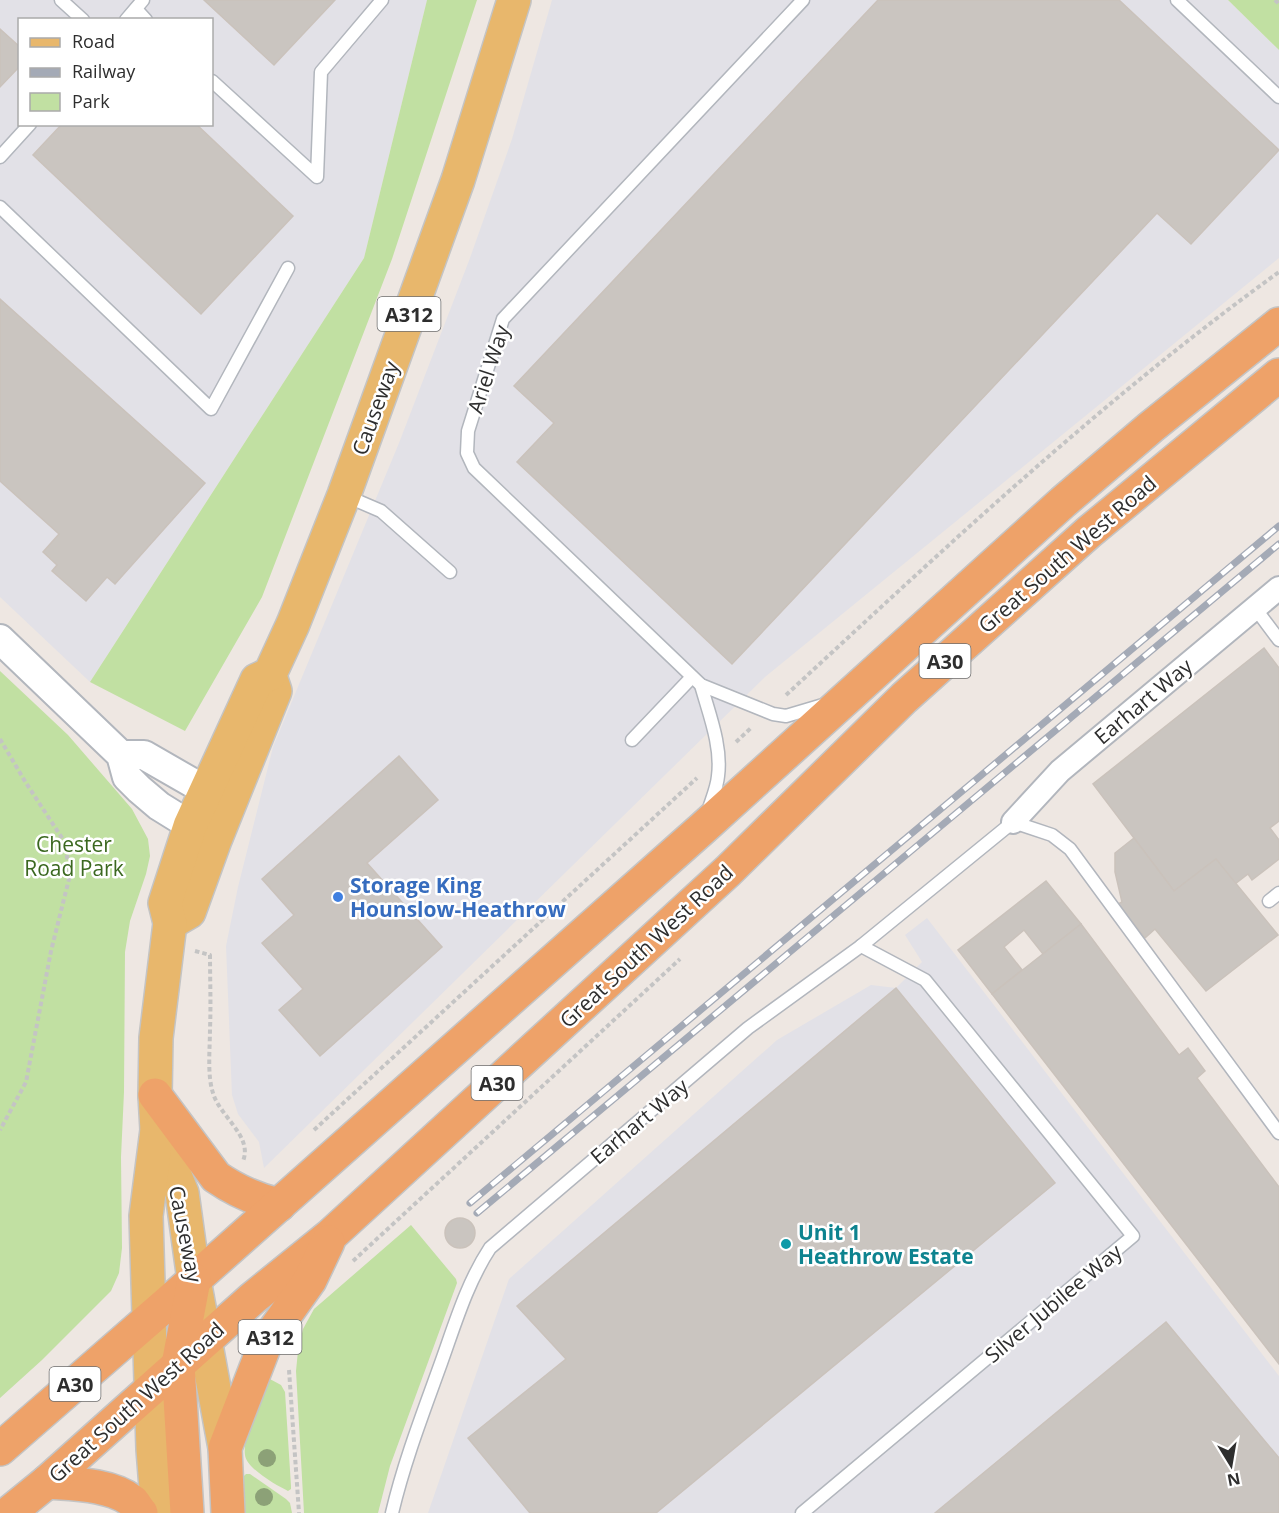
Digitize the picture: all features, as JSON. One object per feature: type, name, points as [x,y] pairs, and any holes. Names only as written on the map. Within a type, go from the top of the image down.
[{"type":"highway","name":"Great South West Road","points":[[0,1449],[279,1205],[703,828],[1098,472],[1279,324]]},
{"type":"highway","name":"Great South West Road","points":[[9,1513],[152,1390],[253,1298],[332,1234],[672,924],[913,690],[1089,532],[1279,375]]},
{"type":"highway","points":[[155,1095],[216,1177],[230,1186],[279,1205]]},
{"type":"highway","name":"A312","points":[[228,1513],[225,1448],[266,1342],[310,1280],[332,1234]]},
{"type":"highway","name":"A312","points":[[187,1513],[178,1365],[194,1280]]},
{"type":"highway","points":[[47,1482],[93,1486],[107,1490],[132,1502],[141,1513]]},
{"type":"main road","name":"Causeway","points":[[149,1319],[146,1216],[156,1130],[156,1038],[170,923],[189,912],[203,833],[217,798],[275,691],[270,674],[293,624],[344,495],[458,180],[514,0]]},
{"type":"main road","name":"Causeway","points":[[156,1130],[182,1193],[205,1341]]},
{"type":"main road","name":"A312","points":[[149,1319],[158,1513]]},
{"type":"main road","name":"A312","points":[[205,1341],[225,1448]]},
{"type":"street","name":"Earhart Way","points":[[1014,822],[1060,771],[1279,588]]},
{"type":"street","points":[[0,639],[121,755],[127,777],[159,806],[203,833]]},
{"type":"street","points":[[121,755],[144,754],[217,798]]},
{"type":"lane","points":[[61,0],[81,18]]},
{"type":"lane","points":[[213,82],[317,177],[321,72],[382,0]]},
{"type":"lane","name":"Ariel Way","points":[[803,0],[503,319],[468,431],[467,453],[474,468],[697,681],[755,708],[786,716],[847,696]]},
{"type":"lane","points":[[1178,0],[1279,97]]},
{"type":"lane","points":[[128,18],[139,4],[145,18]]},
{"type":"lane","points":[[0,157],[28,126]]},
{"type":"lane","points":[[0,207],[211,409],[288,268]]},
{"type":"lane","points":[[344,495],[381,511],[450,572]]},
{"type":"lane","points":[[1255,608],[1279,640]]},
{"type":"lane","points":[[632,740],[697,681],[717,743],[718,758],[718,777],[703,828]]},
{"type":"lane","points":[[1014,822],[1052,835],[1070,849],[1279,1133]]},
{"type":"lane","name":"Earhart Way","points":[[392,1513],[401,1473],[460,1310],[474,1275],[490,1248],[748,1028],[861,946],[1014,822]]},
{"type":"lane","name":"Silver Jubilee Way","points":[[802,1513],[1133,1236],[925,980],[861,946]]},
{"type":"path","points":[[1275,0],[1279,4]]},
{"type":"path","points":[[0,739],[66,844],[69,879],[51,951],[26,1082],[0,1130]]},
{"type":"path","points":[[210,955],[209,1056],[213,1093],[225,1116],[245,1144],[247,1152],[242,1165]]},
{"type":"path","points":[[288,1377],[298,1513]]},
{"type":"shaded area","points":[[0,0],[427,0],[364,258],[90,682],[0,597]]},
{"type":"shaded area","points":[[552,0],[1228,0],[1279,50],[1279,258],[765,677],[264,1168],[259,1142],[238,1114],[232,1095],[226,946],[238,887],[273,747],[399,443],[470,258],[512,139]]},
{"type":"shaded area","points":[[927,918],[1279,1376],[1279,1513],[428,1513],[509,1279],[777,1040],[871,985],[896,988],[922,962],[905,935]]},
{"type":"green space","points":[[427,0],[477,0],[392,259],[262,597],[185,731],[90,682],[364,258]]},
{"type":"green space","points":[[1228,0],[1279,0],[1279,50]]},
{"type":"green space","name":"Chester Road Park","points":[[0,671],[68,735],[132,809],[148,839],[150,856],[130,921],[125,952],[121,1157],[122,1248],[119,1273],[111,1291],[0,1398]]},
{"type":"green space","points":[[411,1225],[457,1283],[390,1466],[378,1513],[304,1513],[296,1371],[303,1329],[314,1309]]},
{"type":"green space","points":[[268,1378],[281,1385],[285,1392],[291,1486],[288,1491],[256,1471],[245,1455],[249,1427]]},
{"type":"green space","points":[[250,1474],[286,1499],[290,1503],[292,1513],[242,1513],[243,1477]]},
{"type":"building","points":[[204,0],[335,0],[274,65]]},
{"type":"building","points":[[878,0],[1119,0],[1279,150],[1191,244],[1157,213],[732,664],[517,462],[554,423],[514,386]]},
{"type":"building","points":[[0,29],[18,45],[18,68],[0,87]]},
{"type":"building","points":[[60,126],[198,126],[293,216],[201,314],[33,155]]},
{"type":"building","points":[[0,299],[205,483],[115,584],[107,577],[86,601],[52,571],[57,565],[43,552],[59,534],[0,481]]},
{"type":"building","points":[[1264,648],[1279,668],[1279,821],[1270,828],[1279,840],[1279,859],[1252,880],[1248,874],[1235,884],[1216,859],[1174,891],[1093,784]]},
{"type":"building","name":"Storage King Hounslow-Heathrow","points":[[399,756],[438,800],[367,863],[442,947],[320,1056],[279,1010],[303,989],[262,943],[294,915],[262,879]]},
{"type":"building","points":[[1134,838],[1174,891],[1216,859],[1278,935],[1206,991],[1155,929],[1145,938],[1118,904],[1122,902],[1115,872],[1115,853]]},
{"type":"building","points":[[1046,881],[1081,924],[1043,954],[1024,930],[1004,947],[1022,970],[992,994],[958,950]]},
{"type":"building","points":[[1081,924],[1179,1055],[1188,1048],[1205,1071],[1197,1078],[1279,1187],[1279,1364],[992,994]]},
{"type":"building","name":"Unit 1 Heathrow Estate","points":[[896,988],[1055,1183],[656,1513],[530,1513],[468,1438],[566,1359],[517,1306]]},
{"type":"building","points":[[460,1218],[470,1223],[475,1233],[470,1243],[460,1248],[450,1243],[445,1233],[450,1223]]},
{"type":"building","points":[[1166,1322],[1279,1458],[1279,1513],[935,1513]]},
{"type":"railway","points":[[470,1203],[1279,526]]},
{"type":"railway","points":[[477,1213],[1279,544]]},
{"type":"place","name":"Storage King Hounslow-Heathrow","points":[[338,897]]},
{"type":"place","name":"Unit 1 Heathrow Estate","points":[[786,1244]]}]
